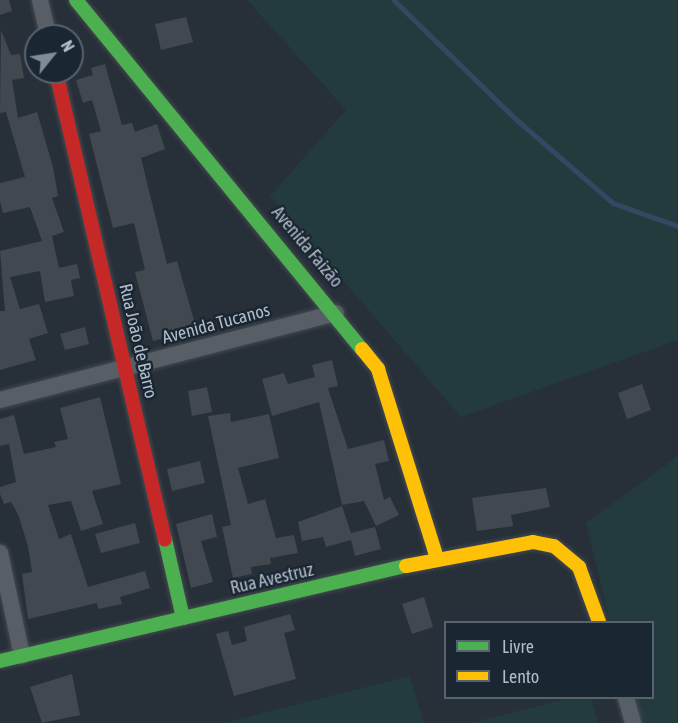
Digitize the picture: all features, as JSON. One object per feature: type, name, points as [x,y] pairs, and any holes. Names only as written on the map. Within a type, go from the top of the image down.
[{"type":"street","points":[[40,0],[45,24]]},
{"type":"street","name":"Avenida Faizão","points":[[76,0],[336,313],[378,369],[437,559]]},
{"type":"street","name":"Rua João de Barro","points":[[59,84],[183,618]]},
{"type":"street","name":"Avenida Tucanos","points":[[0,400],[336,313]]},
{"type":"street","name":"Rua Avestruz","points":[[0,661],[437,559],[533,542],[554,546],[579,567],[599,621]]},
{"type":"street","points":[[0,553],[22,656]]},
{"type":"street","points":[[626,699],[633,723]]},
{"type":"green space","points":[[247,0],[678,0],[678,340],[461,417],[270,196],[346,110]]},
{"type":"green space","points":[[678,456],[678,723],[635,723],[629,699],[654,699],[654,621],[610,621],[586,523]]},
{"type":"green space","points":[[410,676],[424,723],[224,723],[278,709]]},
{"type":"green space","points":[[566,699],[591,699],[598,723],[470,723]]},
{"type":"building","points":[[0,0],[9,0],[12,11],[0,15]]},
{"type":"building","points":[[186,17],[193,42],[161,50],[155,24]]},
{"type":"building","points":[[1,30],[11,55],[20,54],[24,78],[12,80],[18,118],[37,112],[53,167],[58,196],[52,198],[64,232],[52,236],[59,268],[77,264],[80,278],[71,280],[74,296],[45,302],[40,271],[10,277],[20,309],[39,304],[48,333],[29,339],[36,360],[0,370],[0,311],[5,311],[0,251],[42,241],[30,207],[3,213],[0,183],[25,177],[6,112],[0,113]]},
{"type":"building","points":[[105,64],[122,125],[132,123],[135,132],[157,124],[165,149],[141,158],[167,264],[177,261],[197,331],[153,341],[135,272],[145,270],[134,223],[113,228],[89,134],[101,131],[92,100],[83,103],[77,84],[84,84],[84,78],[93,75],[91,68]]},
{"type":"building","points":[[85,327],[89,344],[65,350],[60,334]]},
{"type":"building","points":[[332,360],[338,386],[328,388],[348,449],[384,440],[389,461],[375,464],[384,500],[390,497],[399,515],[376,526],[364,501],[342,505],[319,402],[272,416],[262,379],[284,373],[288,384],[315,377],[312,365]]},
{"type":"building","points":[[642,384],[651,410],[627,419],[618,393]]},
{"type":"building","points":[[207,387],[212,412],[192,416],[188,391]]},
{"type":"building","points":[[100,397],[121,484],[92,491],[103,524],[81,531],[71,501],[48,505],[59,539],[71,534],[88,587],[145,571],[150,588],[120,597],[122,604],[98,609],[97,603],[28,619],[22,574],[32,572],[28,546],[18,514],[11,502],[4,504],[0,494],[0,487],[16,482],[9,444],[0,446],[0,419],[14,415],[24,454],[56,447],[54,442],[68,439],[60,408]]},
{"type":"building","points":[[230,413],[231,422],[269,414],[279,458],[238,468],[248,504],[265,499],[276,538],[294,535],[298,553],[270,558],[271,564],[251,567],[252,574],[233,578],[222,527],[231,525],[208,416]]},
{"type":"building","points":[[200,461],[205,483],[172,491],[167,469]]},
{"type":"building","points":[[546,488],[550,507],[511,515],[513,526],[477,531],[472,498]]},
{"type":"building","points":[[342,506],[351,533],[375,527],[381,549],[355,556],[351,540],[326,547],[323,537],[302,541],[298,522]]},
{"type":"building","points":[[212,514],[217,537],[201,541],[213,582],[191,588],[176,524]]},
{"type":"building","points":[[135,523],[140,543],[101,553],[95,534]]},
{"type":"building","points":[[424,597],[433,627],[412,634],[402,604]]},
{"type":"building","points":[[290,614],[295,630],[284,633],[296,679],[234,696],[216,634],[228,631],[232,645],[247,641],[244,627]]},
{"type":"building","points":[[72,674],[80,715],[42,723],[30,687]]},
{"type":"waterway","points":[[394,0],[517,120],[613,203],[678,226]]},
{"type":"traffic: fast","points":[[76,0],[362,349]]},
{"type":"traffic: fast","points":[[165,539],[183,618]]},
{"type":"traffic: fast","points":[[0,661],[406,566]]},
{"type":"traffic: slow","points":[[362,349],[378,369],[437,559]]},
{"type":"traffic: slow","points":[[406,566],[533,542],[554,546],[579,567],[599,621]]},
{"type":"traffic: jam","points":[[59,84],[165,539]]}]
